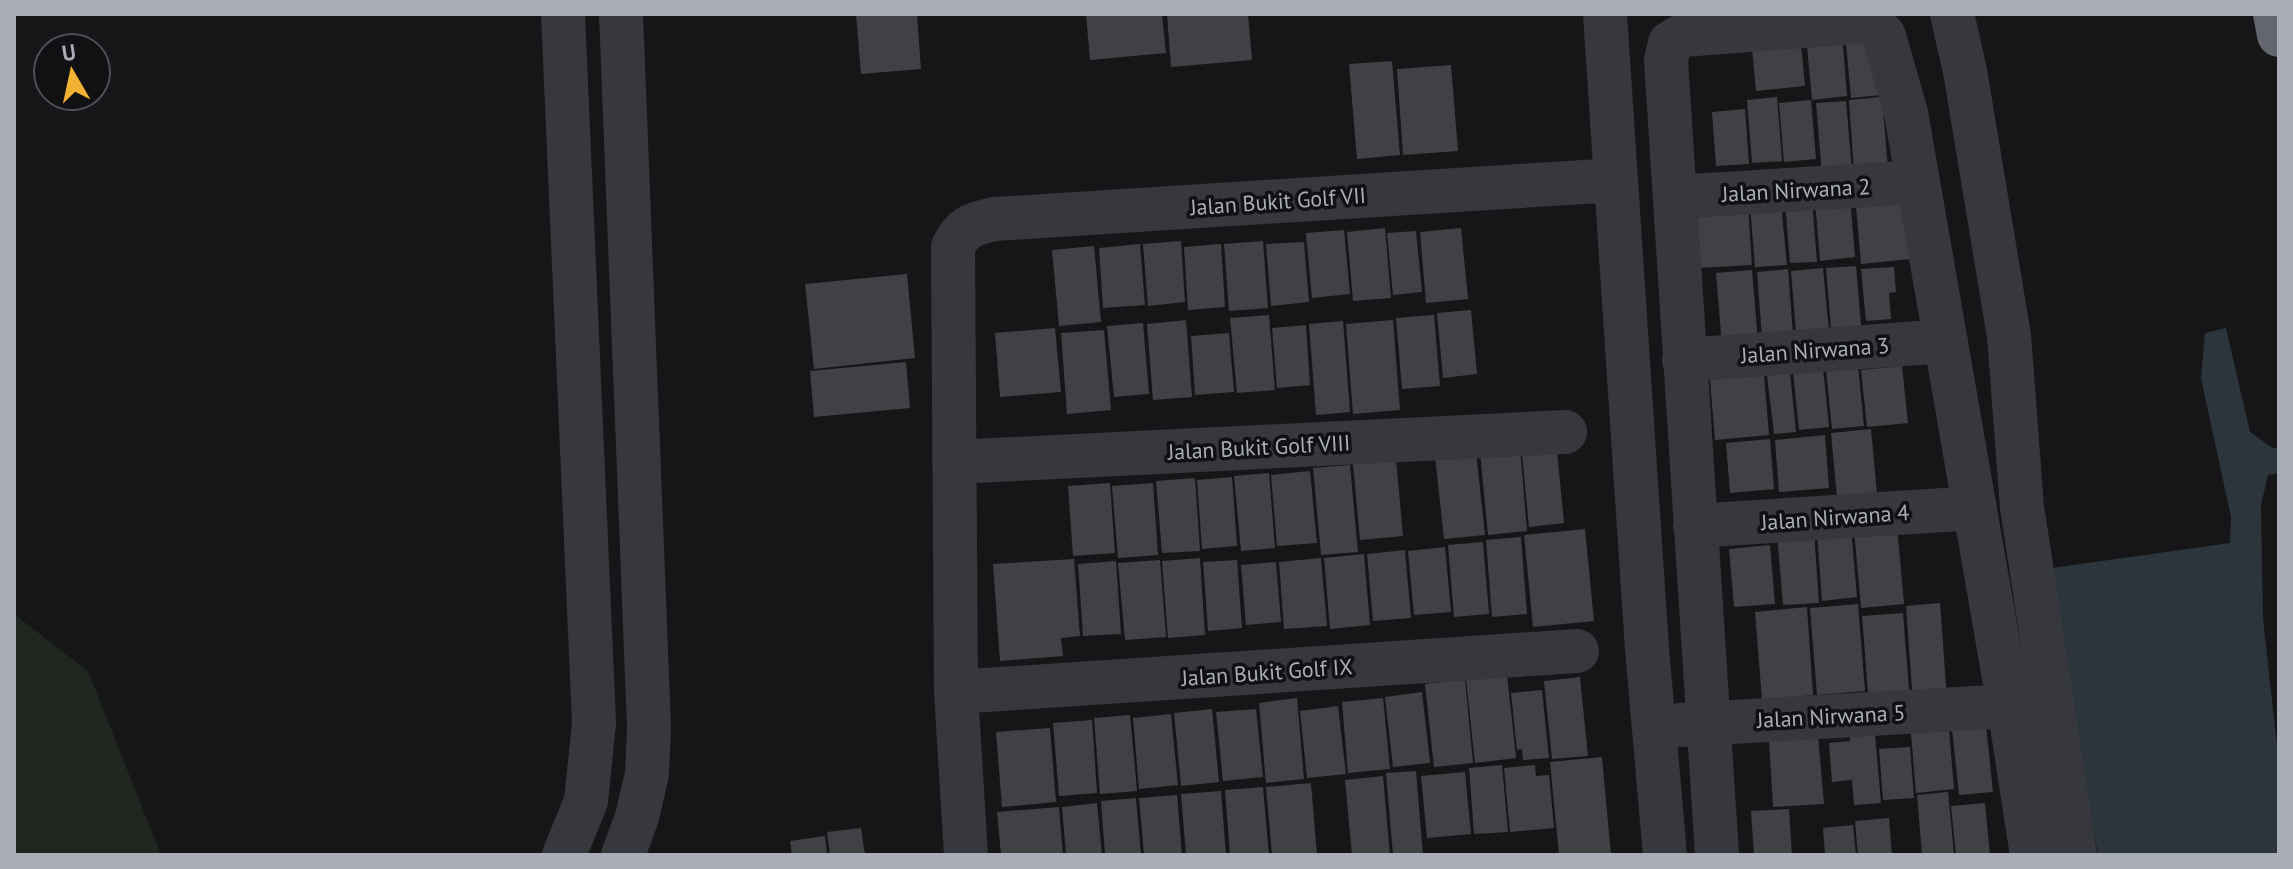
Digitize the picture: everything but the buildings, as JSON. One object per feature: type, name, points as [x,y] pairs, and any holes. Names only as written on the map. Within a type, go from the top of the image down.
[{"type":"highway","points":[[2275,14],[2279,35]]},
{"type":"street","points":[[563,14],[594,723],[586,801],[564,855]]},
{"type":"street","points":[[621,14],[649,727],[647,774],[637,817],[623,855]]},
{"type":"street","points":[[1605,14],[1629,409],[1665,855]]},
{"type":"street","points":[[1952,14],[1965,71],[2009,336],[2022,507],[2075,855]]},
{"type":"street","points":[[1717,855],[1666,60],[1670,43],[1683,35],[1869,21],[1884,36],[1906,113],[2032,855]]},
{"type":"street","name":"Jalan Bukit Golf VII","points":[[954,462],[953,247],[958,235],[971,225],[995,219],[1615,180]]},
{"type":"street","name":"Jalan Nirwana 2","points":[[1675,197],[1918,182]]},
{"type":"street","name":"Jalan Nirwana 3","points":[[1684,360],[1946,341]]},
{"type":"street","name":"Jalan Bukit Golf VIII","points":[[954,462],[1565,432]]},
{"type":"street","points":[[954,462],[956,692],[966,855]]},
{"type":"street","name":"Jalan Nirwana 4","points":[[1695,526],[1975,508]]},
{"type":"street","name":"Jalan Bukit Golf IX","points":[[956,692],[1577,651]]},
{"type":"street","name":"Jalan Nirwana 5","points":[[1653,726],[2009,706]]},
{"type":"shaded area","points":[[2226,328],[2250,432],[2279,449],[2279,473],[2268,475],[2261,505],[2263,619],[2279,764],[2279,855],[2098,855],[2045,569],[2230,543],[2231,517],[2201,378],[2205,333]]},
{"type":"shaded area","points":[[14,614],[88,671],[161,855],[14,855]]}]
